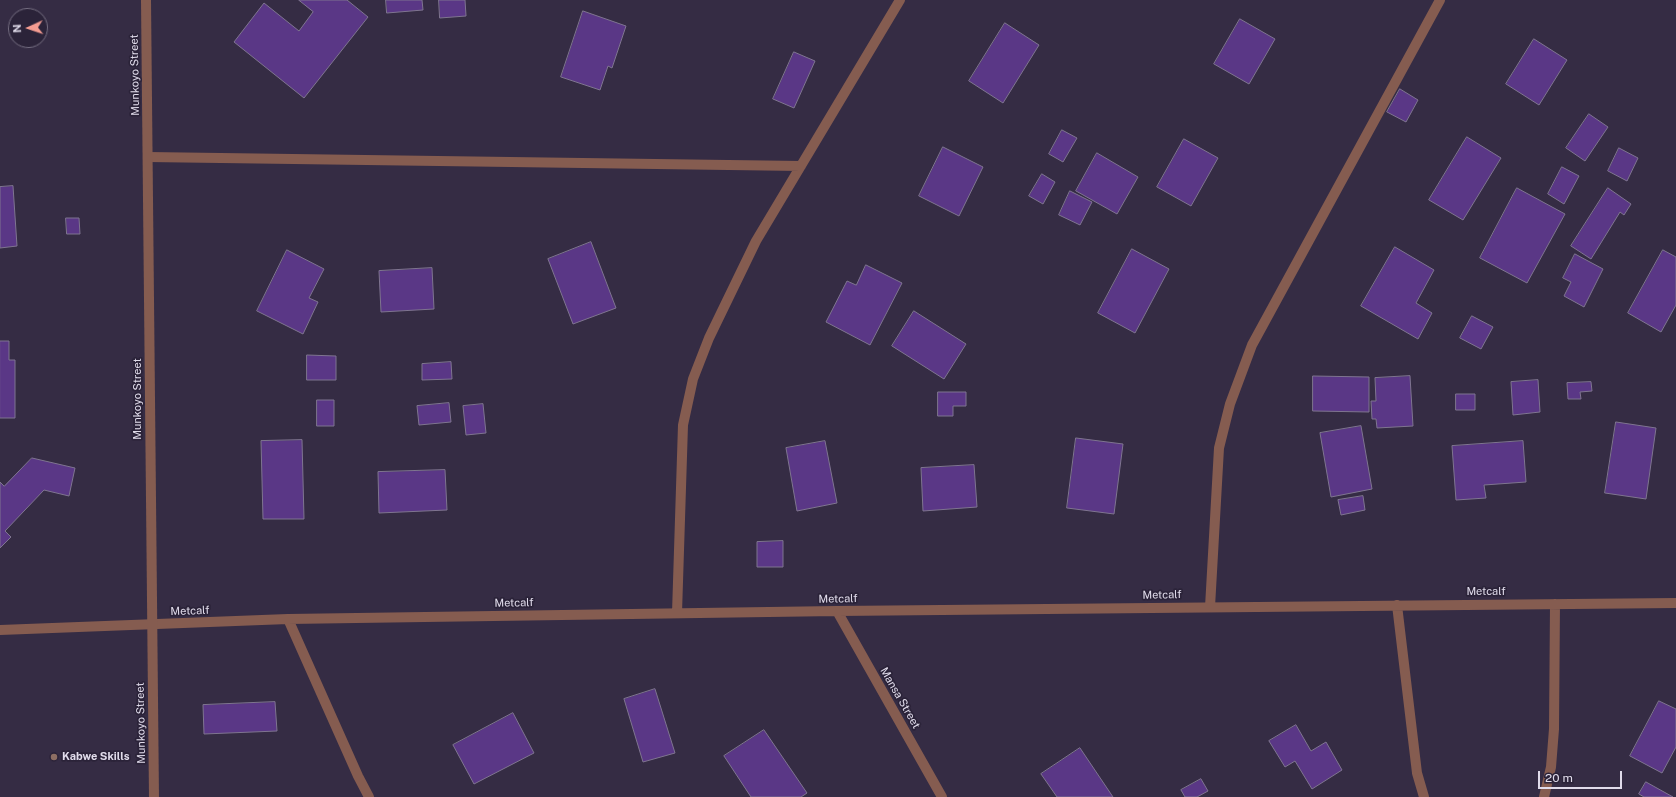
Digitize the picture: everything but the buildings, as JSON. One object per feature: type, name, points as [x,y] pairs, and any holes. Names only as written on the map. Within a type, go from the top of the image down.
[{"type":"street","name":"Munkoyo Street","points":[[146,0],[154,797]]},
{"type":"street","points":[[677,613],[683,425],[693,379],[709,338],[756,241],[900,0]]},
{"type":"street","points":[[1210,607],[1220,448],[1230,404],[1252,346],[1440,0]]},
{"type":"street","points":[[148,157],[801,166]]},
{"type":"street","name":"Metcalf","points":[[0,630],[288,618],[1676,603]]},
{"type":"street","points":[[1544,797],[1551,767],[1554,729],[1555,604]]},
{"type":"street","points":[[1397,605],[1417,773],[1424,797]]},
{"type":"street","name":"Mansa Street","points":[[837,611],[942,797]]},
{"type":"street","points":[[288,618],[358,776],[370,797]]},
{"type":"place","name":"Kabwe Skills","points":[[54,757]]}]
